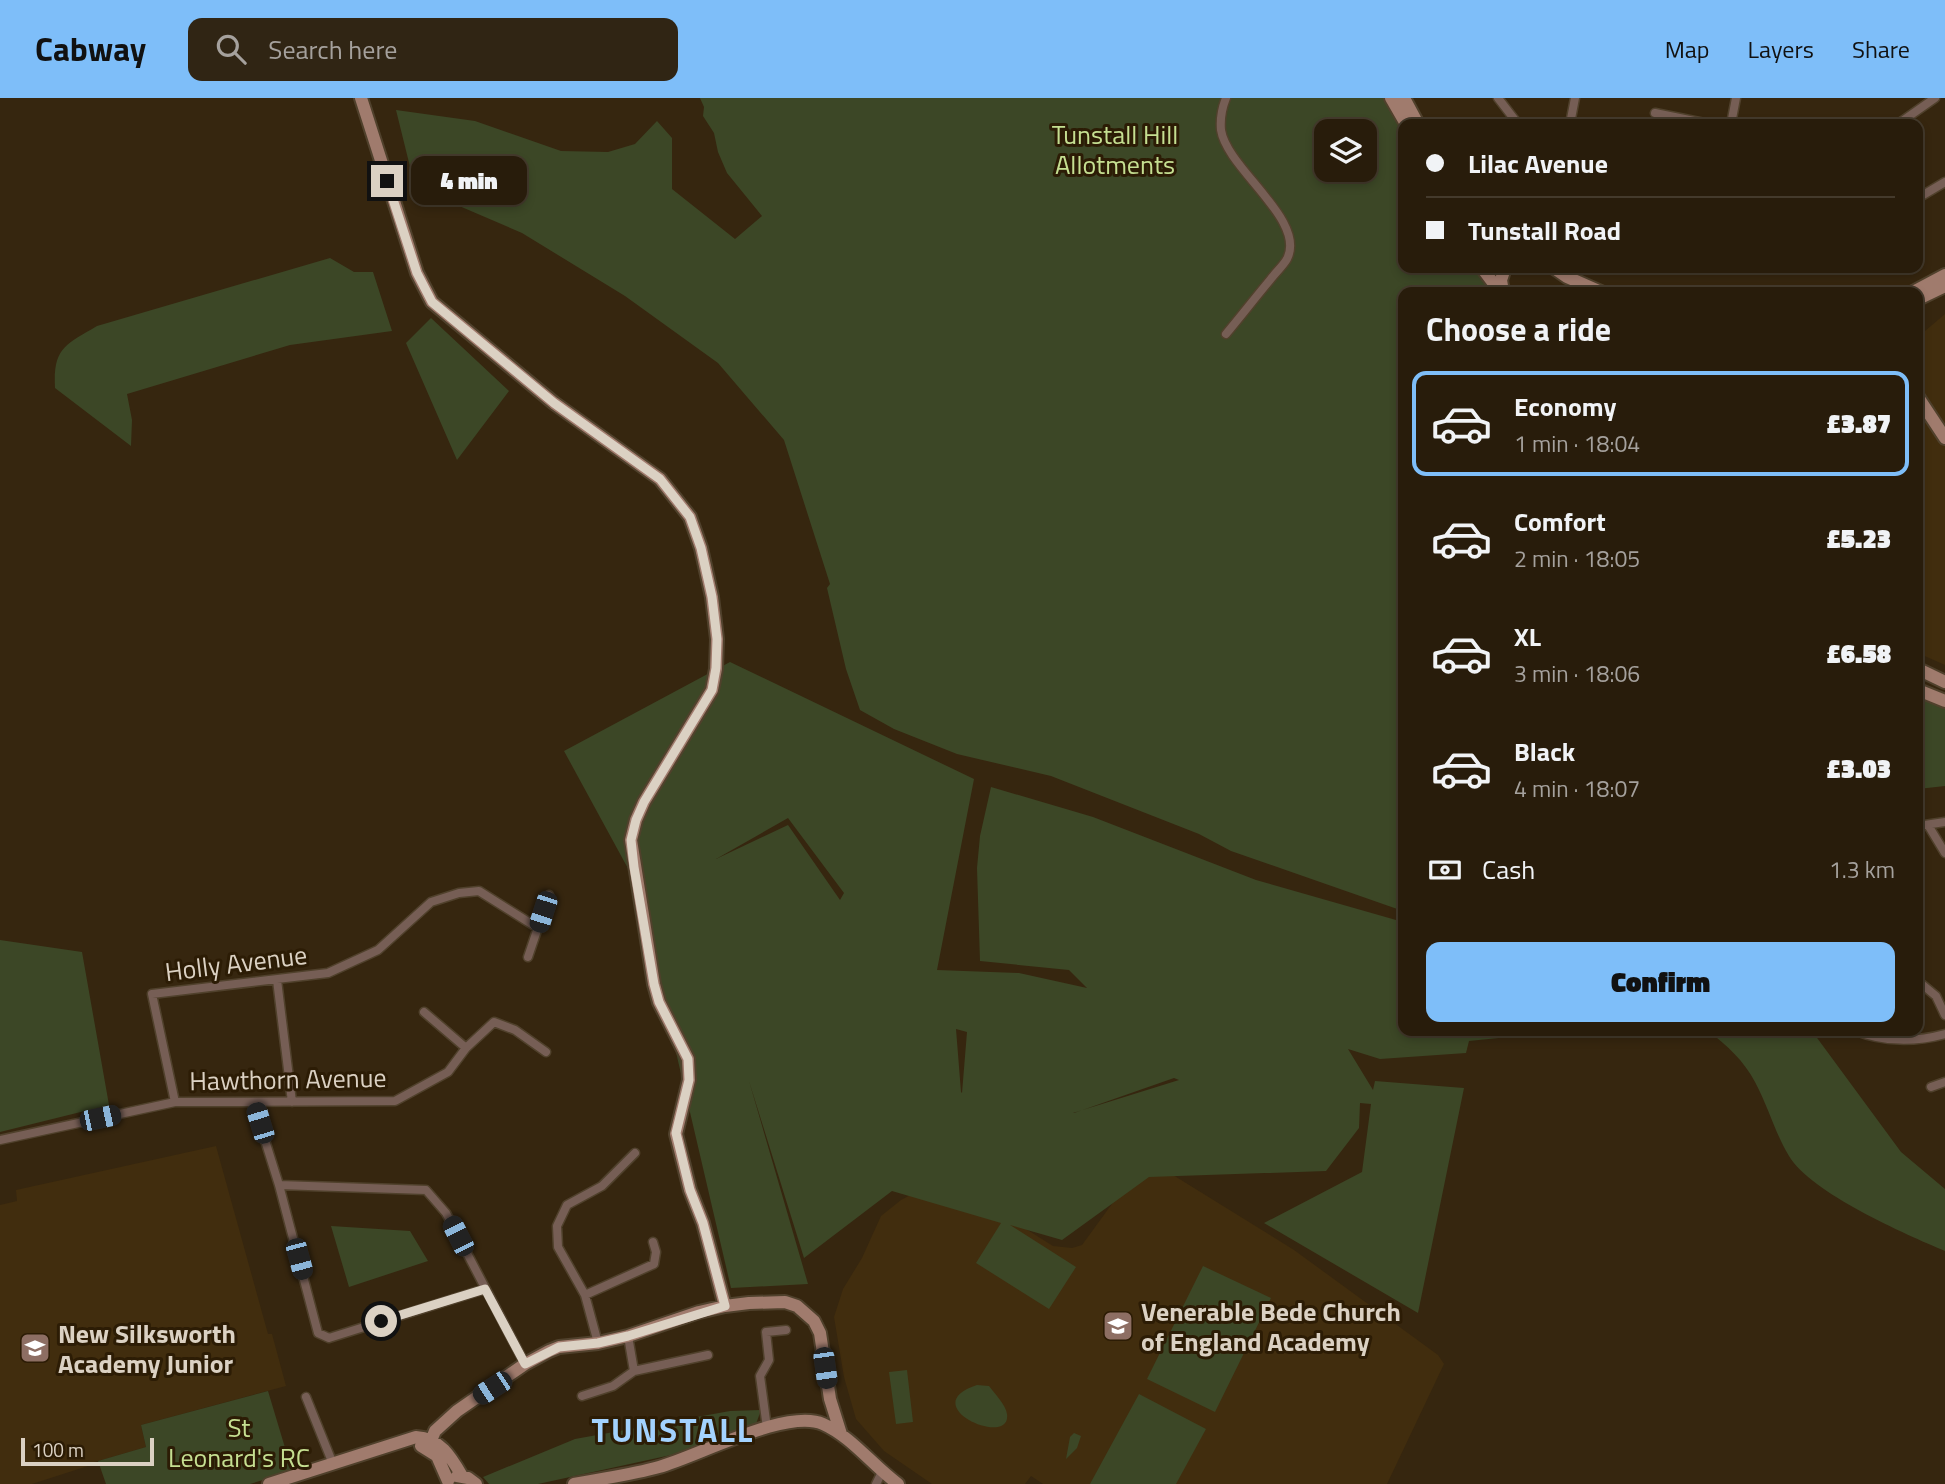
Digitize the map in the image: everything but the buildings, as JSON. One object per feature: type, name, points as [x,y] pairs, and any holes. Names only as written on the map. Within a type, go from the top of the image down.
[{"type":"street","points":[[361,98],[402,228],[432,302],[545,395],[660,479],[690,517],[701,548],[712,597],[717,639],[712,690],[644,802],[631,840],[654,984],[659,1002],[688,1059],[689,1080],[676,1133],[725,1306]]},
{"type":"street","points":[[1226,98],[1221,130],[1227,146],[1240,167],[1277,213],[1290,239],[1286,260],[1226,334]]},
{"type":"street","points":[[1391,98],[1403,119]]},
{"type":"street","points":[[1404,98],[1415,119]]},
{"type":"street","points":[[1498,98],[1514,119]]},
{"type":"street","points":[[1571,119],[1575,98]]},
{"type":"street","points":[[1732,119],[1736,98]]},
{"type":"street","points":[[1905,119],[1935,98]]},
{"type":"street","points":[[1655,113],[1684,119]]},
{"type":"street","points":[[1923,195],[1945,181]]},
{"type":"street","points":[[1486,273],[1497,287]]},
{"type":"street","points":[[1561,273],[1590,287]]},
{"type":"street","points":[[1922,287],[1945,275]]},
{"type":"street","points":[[1567,277],[1575,287]]},
{"type":"street","points":[[1923,297],[1945,286]]},
{"type":"street","points":[[1923,405],[1945,438]]},
{"type":"street","points":[[1923,671],[1945,682]]},
{"type":"street","points":[[1923,692],[1945,701]]},
{"type":"street","points":[[1923,826],[1945,822]]},
{"type":"street","points":[[1928,825],[1945,853]]},
{"type":"street","name":"Holly Avenue","points":[[175,1101],[152,994],[328,973],[378,950],[431,902],[459,893],[479,891],[538,928]]},
{"type":"street","points":[[528,957],[549,895]]},
{"type":"street","points":[[277,980],[292,1102]]},
{"type":"street","points":[[1923,988],[1936,996],[1945,1016]]},
{"type":"street","points":[[424,1012],[466,1048],[494,1023],[515,1030],[546,1052]]},
{"type":"street","points":[[1870,1036],[1882,1040],[1945,1034]]},
{"type":"street","name":"Hawthorn Avenue","points":[[0,1140],[175,1101],[396,1101],[448,1072],[466,1048]]},
{"type":"street","points":[[1931,1087],[1945,1082]]},
{"type":"street","points":[[253,1102],[279,1185],[318,1333],[328,1338],[485,1289]]},
{"type":"street","points":[[598,1343],[586,1295],[558,1247],[557,1226],[567,1205],[602,1186],[635,1153]]},
{"type":"street","points":[[279,1185],[426,1190],[446,1213],[525,1364]]},
{"type":"street","points":[[586,1295],[654,1264],[656,1252],[653,1242]]},
{"type":"street","points":[[429,1444],[441,1424],[457,1411],[525,1364],[559,1347],[598,1343],[628,1336],[725,1306],[785,1302],[805,1311],[820,1333],[830,1399],[842,1434]]},
{"type":"street","points":[[767,1428],[760,1376],[769,1360],[766,1332],[786,1330]]},
{"type":"street","points":[[628,1336],[634,1371]]},
{"type":"street","points":[[582,1396],[613,1386],[634,1371],[708,1355]]},
{"type":"street","points":[[306,1397],[333,1464]]},
{"type":"street","points":[[822,1423],[830,1399]]},
{"type":"street","points":[[575,1484],[661,1467],[767,1428],[797,1420],[822,1423],[842,1434],[879,1478],[898,1484]]},
{"type":"street","points":[[269,1484],[415,1437],[443,1447],[462,1476],[476,1484]]},
{"type":"street","points":[[429,1444],[437,1456],[446,1482],[462,1476]]},
{"type":"shaded area","points":[[1945,314],[1945,665],[1923,655],[1923,333]]},
{"type":"shaded area","points":[[216,1146],[268,1334],[272,1334],[286,1386],[141,1425],[146,1447],[32,1484],[0,1484],[0,1205],[17,1201],[16,1190]]},
{"type":"shaded area","name":"Venerable Bede Church of England Academy","points":[[1157,1174],[1173,1175],[1294,1250],[1438,1355],[1444,1364],[1387,1484],[1043,1484],[1031,1476],[1025,1484],[932,1484],[884,1451],[856,1419],[844,1377],[834,1317],[843,1289],[862,1258],[881,1216],[901,1200],[922,1189],[1015,1222],[1053,1246],[1072,1248],[1082,1245],[1117,1197],[1139,1180]]},
{"type":"green space","name":"Tunstall Hill Allotments","points":[[700,98],[1384,98],[1398,125],[1398,273],[1478,273],[1487,287],[1398,287],[1398,909],[1231,851],[1199,834],[1051,776],[957,754],[894,729],[860,710],[846,669],[827,588],[830,584],[784,440],[718,363],[625,296],[522,233],[415,187],[396,110],[475,121],[561,151],[608,152],[635,144],[657,121],[672,138],[672,189],[735,239],[762,216],[727,173],[714,133],[703,116],[704,107]]},
{"type":"green space","points":[[330,258],[354,272],[373,272],[392,331],[290,345],[127,394],[132,420],[131,446],[55,388],[56,364],[63,349],[97,326]]},
{"type":"green space","points":[[431,318],[509,391],[457,460],[406,343]]},
{"type":"green space","points":[[730,662],[974,779],[937,970],[1019,973],[1087,988],[1069,970],[980,961],[977,868],[980,836],[991,787],[1093,817],[1256,880],[1398,921],[1398,1036],[1518,1036],[1469,1041],[1466,1053],[1380,1059],[1348,1049],[1373,1090],[1375,1081],[1464,1088],[1418,1313],[1264,1223],[1362,1172],[1371,1104],[1360,1103],[1359,1128],[1326,1171],[1149,1177],[1062,1240],[1010,1225],[1076,1267],[1049,1309],[976,1263],[1001,1223],[892,1191],[804,1258],[749,1081],[808,1284],[731,1288],[637,885],[564,751]],"holes":[[[788,818],[844,893],[840,900],[788,825],[716,859]],[[956,1029],[967,1032],[962,1093],[961,1092]],[[1174,1078],[1179,1080],[1082,1110]]]},
{"type":"green space","points":[[1923,688],[1945,699],[1945,786],[1923,788]]},
{"type":"green space","points":[[0,940],[82,952],[109,1105],[0,1132]]},
{"type":"green space","points":[[1714,1036],[1816,1036],[1901,1152],[1945,1189],[1945,1251],[1860,1211],[1837,1198],[1800,1170],[1784,1147],[1751,1074]]},
{"type":"green space","points":[[331,1226],[410,1231],[428,1261],[349,1287]]},
{"type":"green space","points":[[1203,1266],[1271,1298],[1215,1412],[1147,1379]]},
{"type":"green space","points":[[907,1370],[913,1422],[896,1424],[889,1372]]},
{"type":"green space","points":[[977,1385],[989,1386],[1000,1399],[1007,1414],[1005,1424],[983,1426],[960,1413],[955,1403],[960,1394]]},
{"type":"green space","name":"St Leonard's RC","points":[[268,1391],[292,1471],[250,1484],[106,1484],[98,1461],[146,1447],[141,1425]]},
{"type":"green space","points":[[1139,1394],[1206,1429],[1176,1484],[1090,1484]]},
{"type":"green space","points":[[761,1410],[756,1424],[671,1455],[538,1484],[489,1484],[483,1477],[575,1439],[730,1411]]},
{"type":"green space","points":[[1074,1433],[1081,1436],[1077,1448],[1066,1459],[1070,1437]]},
{"type":"place","name":"Venerable Bede Church of England Academy","points":[[1118,1326]]},
{"type":"place","name":"New Silksworth Academy Junior","points":[[35,1348]]},
{"type":"district","name":"TUNSTALL","points":[[673,1430]]},
{"type":"route","points":[[381,1321],[485,1289],[525,1364],[559,1347],[598,1343],[628,1336],[725,1306],[676,1133],[689,1080],[688,1059],[659,1002],[654,984],[631,840],[644,802],[712,690],[717,639],[712,597],[701,548],[690,517],[660,479],[554,403],[432,302],[417,273],[387,181]]}]
